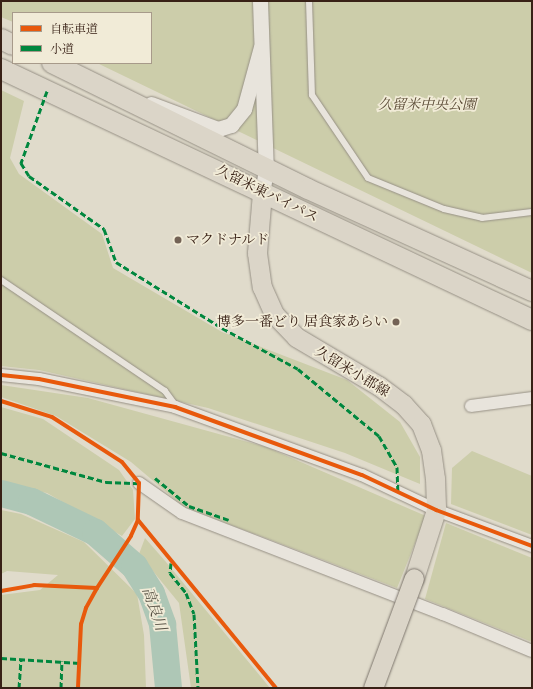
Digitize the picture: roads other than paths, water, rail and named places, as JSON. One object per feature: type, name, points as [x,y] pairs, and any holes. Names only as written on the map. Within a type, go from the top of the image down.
[{"type":"highway","points":[[1,39],[12,44]]},
{"type":"highway","name":"久留米東バイパス","points":[[54,64],[266,169],[532,292]]},
{"type":"highway","name":"久留米東バイパス","points":[[1,69],[225,173],[262,194],[532,320]]},
{"type":"main road","name":"久留米小郡線","points":[[262,194],[257,253],[262,287],[274,314],[296,337],[379,386],[403,404],[421,424],[431,450],[435,478],[434,518],[414,578],[373,688]]},
{"type":"street","points":[[260,1],[266,169],[262,194]]},
{"type":"street","points":[[103,87],[218,128],[231,125],[244,109],[262,47]]},
{"type":"street","points":[[1,375],[39,380],[178,408],[362,475],[434,518],[532,546]]},
{"type":"street","points":[[471,406],[532,398]]},
{"type":"street","points":[[140,483],[182,513],[443,614],[532,651]]},
{"type":"lane","points":[[309,1],[312,95],[368,178],[444,209],[482,218],[532,212]]},
{"type":"lane","points":[[1,280],[165,391],[178,408]]},
{"type":"waterway","name":"高良川","points":[[1,493],[31,501],[95,532],[134,566],[151,593],[162,624],[168,688]]},
{"type":"place","name":"マクドナルド","points":[[178,240]]},
{"type":"place","name":"博多一番どり 居食家あらい","points":[[396,322]]},
{"type":"park label","name":"久留米中央公園","points":[[427,105]]}]
